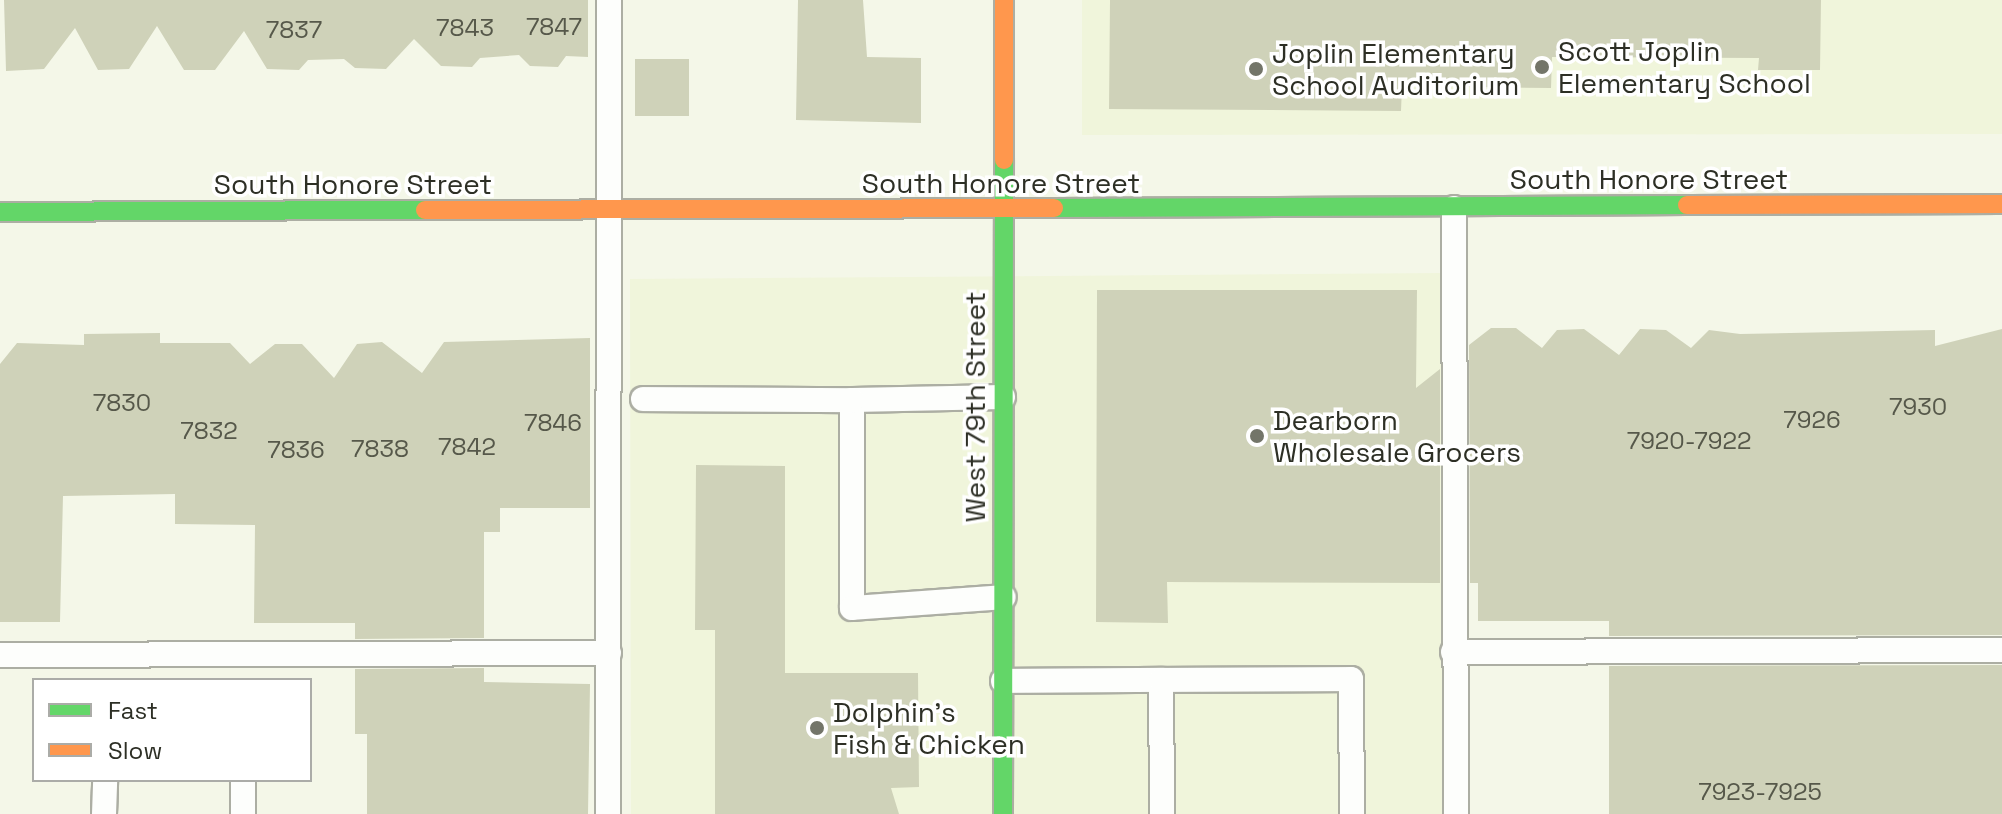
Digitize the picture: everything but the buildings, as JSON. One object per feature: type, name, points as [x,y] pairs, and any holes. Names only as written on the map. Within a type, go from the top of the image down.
[{"type":"street","name":"West 79th Street","points":[[1003,814],[1004,0]]},
{"type":"street","name":"South Honore Street","points":[[0,212],[1003,211],[2002,204]]},
{"type":"lane","points":[[608,814],[609,0]]},
{"type":"lane","points":[[1454,208],[1453,652],[1456,814]]},
{"type":"lane","points":[[643,399],[1003,397]]},
{"type":"lane","points":[[852,400],[852,608],[1004,597]]},
{"type":"lane","points":[[1453,652],[2002,650]]},
{"type":"lane","points":[[0,655],[609,653]]},
{"type":"lane","points":[[1003,681],[1351,679],[1352,814]]},
{"type":"lane","points":[[1161,680],[1162,814]]},
{"type":"lane","points":[[104,814],[105,782]]},
{"type":"lane","points":[[243,782],[243,814]]},
{"type":"shaded area","name":"Scott Joplin Elementary School","points":[[1082,0],[2002,0],[2002,134],[1082,135]]},
{"type":"shaded area","points":[[1444,273],[1443,814],[631,814],[630,279]]},
{"type":"traffic: fast","points":[[1003,814],[1004,160]]},
{"type":"traffic: fast","points":[[1054,208],[1687,205]]},
{"type":"traffic: fast","points":[[0,212],[425,210]]},
{"type":"traffic: slow","points":[[1004,0],[1004,160]]},
{"type":"traffic: slow","points":[[1687,205],[2002,204]]},
{"type":"traffic: slow","points":[[425,210],[1054,208]]},
{"type":"place","name":"Scott Joplin Elementary School","points":[[1542,67]]},
{"type":"place","name":"Joplin Elementary School Auditorium","points":[[1256,69]]},
{"type":"place","name":"Dearborn Wholesale Grocers","points":[[1257,436]]},
{"type":"place","name":"Dolphin's Fish & Chicken","points":[[817,728]]}]
